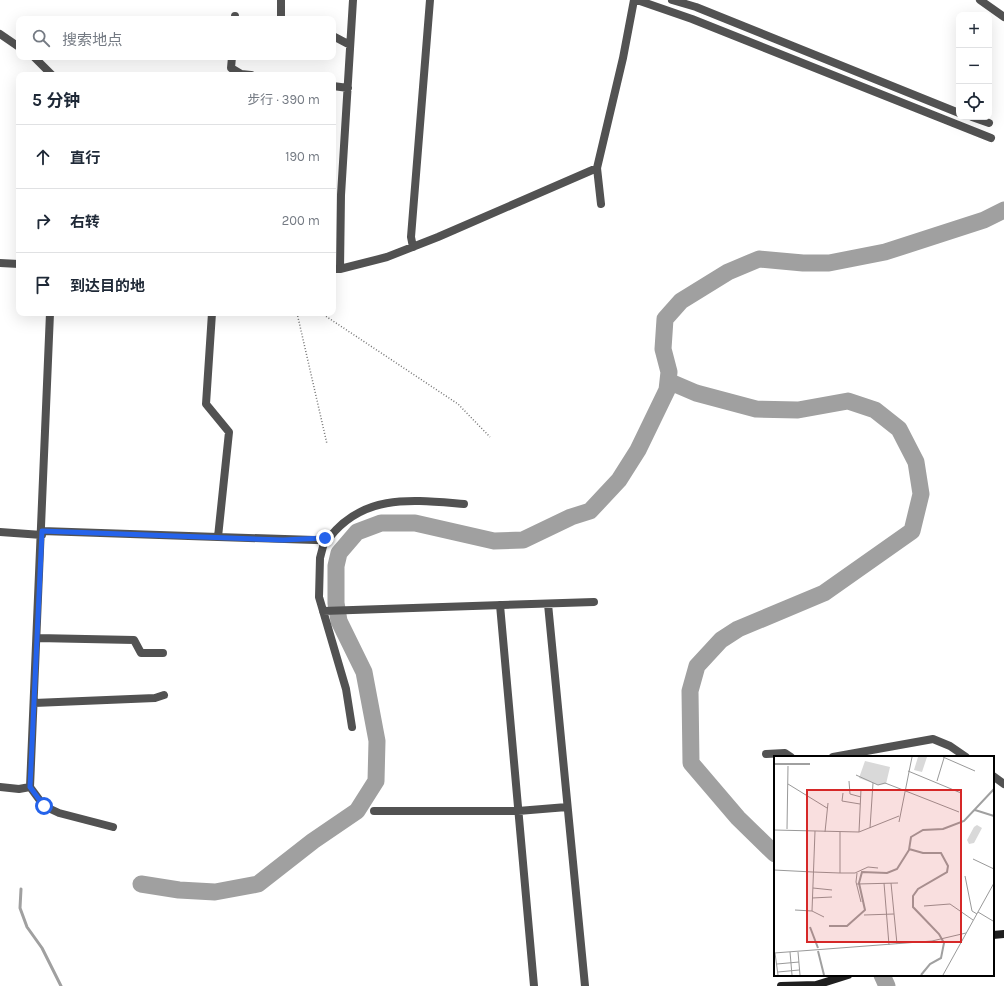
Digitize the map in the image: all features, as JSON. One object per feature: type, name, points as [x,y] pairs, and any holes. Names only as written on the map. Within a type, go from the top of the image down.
[{"type":"street","points":[[280,0],[281,16]]},
{"type":"street","points":[[353,0],[337,269],[387,257],[413,247],[597,168]]},
{"type":"street","points":[[413,247],[411,237],[430,0]]},
{"type":"street","points":[[601,204],[597,168],[623,58],[634,0]]},
{"type":"street","points":[[637,0],[692,19],[991,138]]},
{"type":"street","points":[[672,0],[696,7],[956,112]]},
{"type":"street","points":[[980,0],[1004,17]]},
{"type":"street","points":[[0,34],[16,45]]},
{"type":"street","points":[[336,38],[350,45]]},
{"type":"street","points":[[37,60],[49,72]]},
{"type":"street","points":[[232,60],[231,68],[238,72]]},
{"type":"street","points":[[336,86],[348,88]]},
{"type":"street","points":[[982,120],[989,122]]},
{"type":"street","points":[[0,263],[16,264]]},
{"type":"street","points":[[50,316],[42,533],[30,787],[44,806],[59,813],[113,827]]},
{"type":"street","points":[[212,316],[206,404],[229,432],[218,537]]},
{"type":"street","points":[[0,532],[283,540],[329,538],[340,524],[360,511],[397,500],[464,504]]},
{"type":"street","points":[[325,538],[320,558],[319,597],[346,689],[352,727]]},
{"type":"street","points":[[323,611],[594,602]]},
{"type":"street","points":[[548,604],[585,986]]},
{"type":"street","points":[[500,605],[534,986]]},
{"type":"street","points":[[37,638],[134,640],[141,652],[163,652]]},
{"type":"street","points":[[34,703],[155,698],[164,694]]},
{"type":"street","points":[[838,756],[933,739],[950,746],[965,756]]},
{"type":"street","points":[[766,754],[785,753],[790,756]]},
{"type":"street","points":[[994,777],[1004,784]]},
{"type":"street","points":[[0,787],[19,789],[30,787]]},
{"type":"street","points":[[374,811],[518,811],[567,807]]},
{"type":"street","points":[[994,935],[1004,934]]},
{"type":"street","points":[[780,986],[816,985],[845,976]]},
{"type":"path","points":[[298,316],[327,444]]},
{"type":"path","points":[[326,316],[458,404],[490,437]]},
{"type":"waterway","points":[[141,884],[179,890],[215,892],[258,884],[313,841],[357,811],[376,781],[377,741],[364,672],[339,621],[336,603],[336,566],[339,553],[357,532],[381,523],[415,523],[494,541],[523,540],[571,517],[590,511],[619,480],[638,450],[667,390],[669,372],[663,349],[665,319],[681,301],[728,272],[759,259],[803,263],[829,263],[885,252],[984,220],[1004,210]]},
{"type":"waterway","points":[[668,381],[696,393],[756,409],[798,410],[848,401],[875,410],[899,429],[916,462],[921,494],[912,531],[824,593],[738,629],[721,640],[697,666],[690,691],[691,763],[738,818],[774,853]]},
{"type":"waterway","points":[[21,889],[20,908],[27,927],[42,948],[61,986]]},
{"type":"waterway","points":[[882,976],[887,986]]},
{"type":"route","points":[[44,806],[30,787],[42,531],[283,540],[314,540],[325,538]]}]
